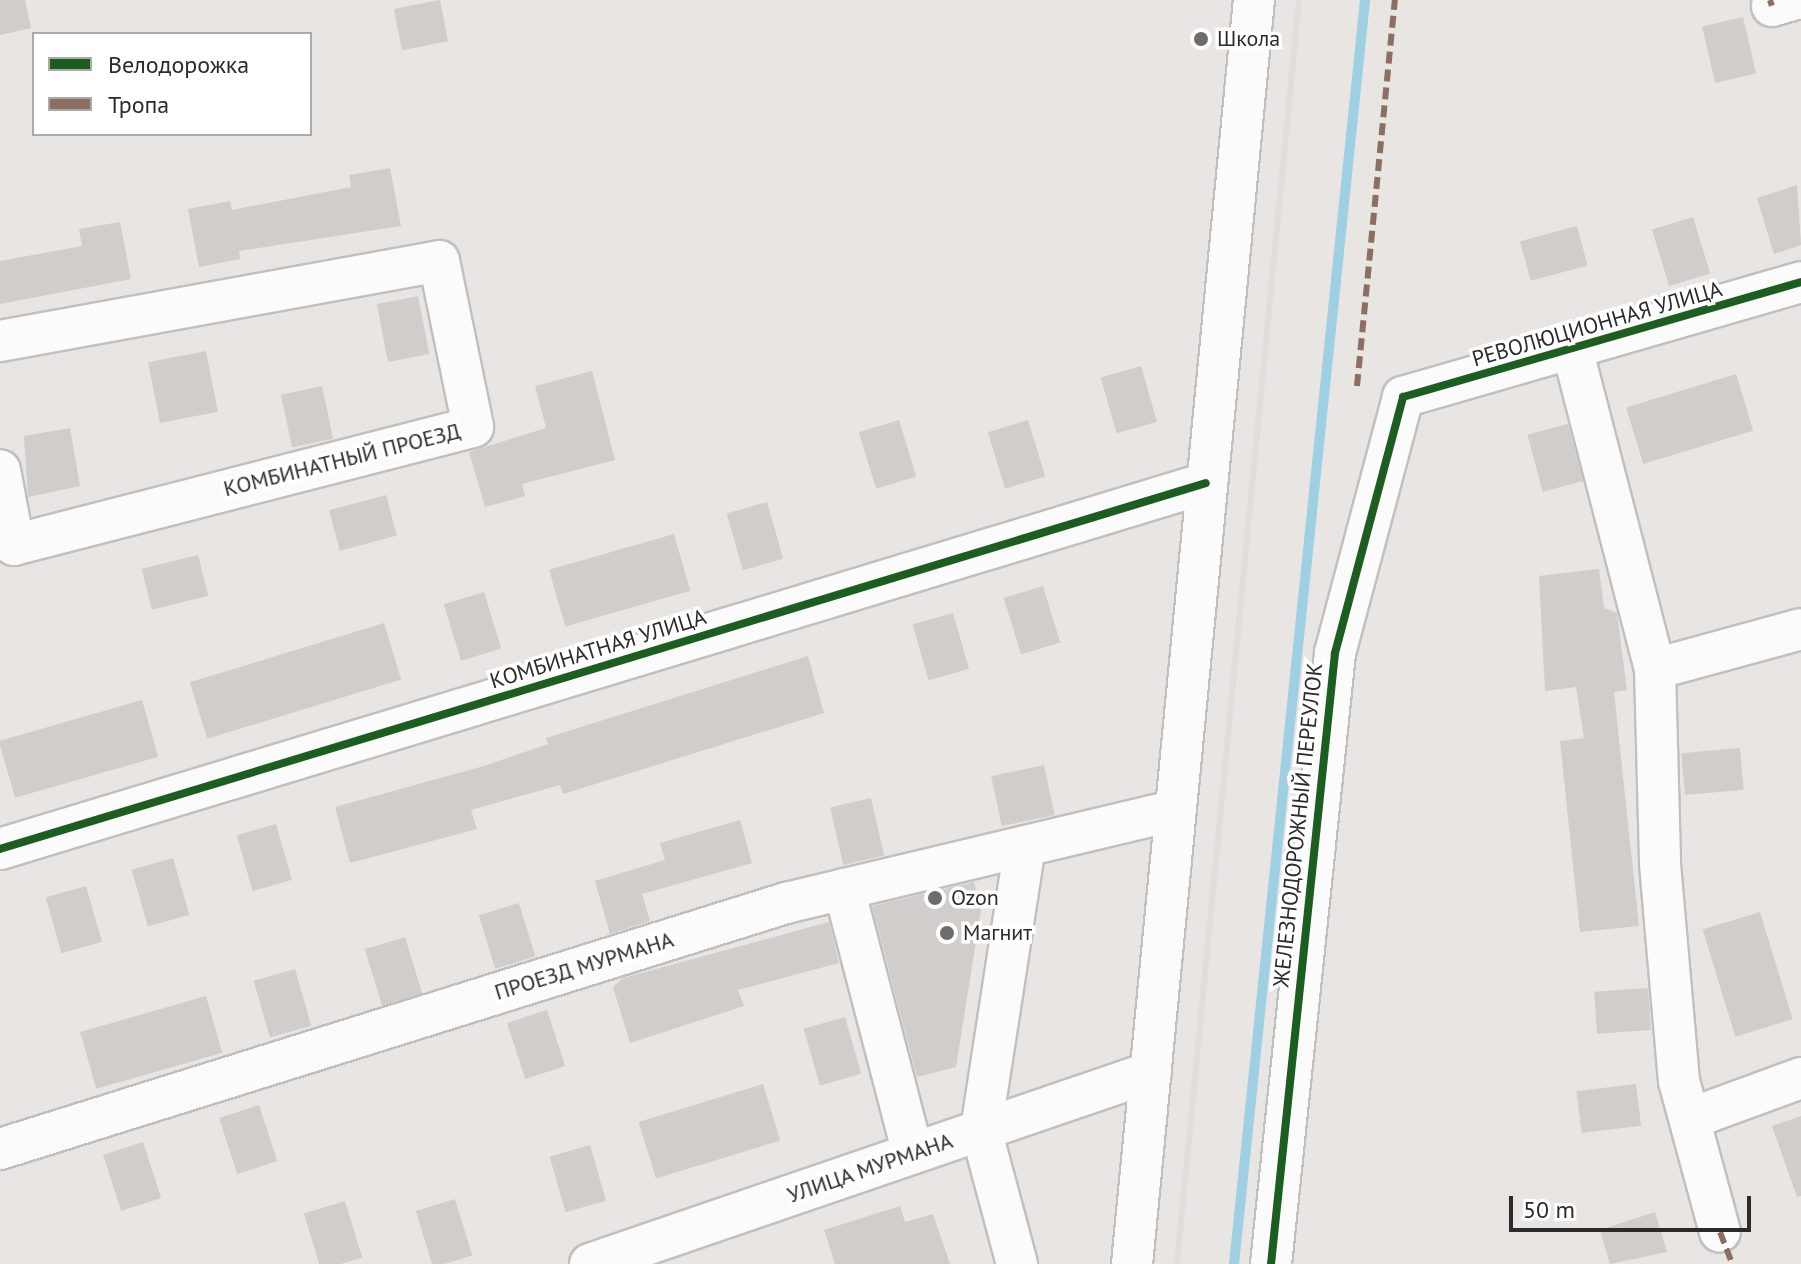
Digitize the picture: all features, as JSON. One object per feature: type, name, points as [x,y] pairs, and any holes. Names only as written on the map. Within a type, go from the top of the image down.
[{"type":"street","points":[[1132,1264],[1254,0]]},
{"type":"street","name":"КОМБИНАТНЫЙ ПРОЕЗД","points":[[0,341],[439,261],[473,427],[14,545],[0,470]]},
{"type":"street","name":"РЕВОЛЮЦИОННАЯ УЛИЦА","points":[[1403,397],[1573,352],[1801,282]]},
{"type":"street","points":[[1573,352],[1655,669],[1660,864],[1679,1081],[1692,1118],[1720,1232]]},
{"type":"street","name":"ЖЕЛЕЗНОДОРОЖНЫЙ ПЕРЕУЛОК","points":[[1271,1264],[1335,653],[1403,397]]},
{"type":"street","name":"КОМБИНАТНАЯ УЛИЦА","points":[[0,849],[1206,483]]},
{"type":"street","points":[[1655,669],[1801,629]]},
{"type":"street","name":"ПРОЕЗД МУРМАНА","points":[[0,1149],[844,889],[1175,810]]},
{"type":"street","points":[[1017,1264],[981,1130],[1025,846]]},
{"type":"street","points":[[844,889],[913,1153]]},
{"type":"street","name":"УЛИЦА МУРМАНА","points":[[590,1264],[1151,1072]]},
{"type":"street","points":[[1692,1118],[1801,1078]]},
{"type":"building","points":[[0,0],[25,0],[31,28],[0,35]]},
{"type":"building","points":[[440,0],[448,41],[402,50],[394,9]]},
{"type":"building","points":[[1743,17],[1756,74],[1715,83],[1702,26]]},
{"type":"building","points":[[390,168],[401,226],[239,251],[240,259],[199,267],[188,209],[230,201],[232,210],[351,187],[349,175]]},
{"type":"building","points":[[1797,185],[1801,245],[1774,254],[1757,198]]},
{"type":"building","points":[[1693,217],[1710,273],[1669,286],[1652,230]]},
{"type":"building","points":[[120,222],[131,279],[0,304],[0,261],[82,246],[79,229]]},
{"type":"building","points":[[1577,226],[1588,266],[1531,281],[1520,241]]},
{"type":"building","points":[[418,296],[429,354],[388,362],[377,304]]},
{"type":"building","points":[[206,351],[218,412],[160,423],[148,362]]},
{"type":"building","points":[[1141,366],[1157,422],[1117,433],[1101,378]]},
{"type":"building","points":[[592,371],[615,460],[522,484],[525,496],[485,507],[469,452],[546,428],[535,386]]},
{"type":"building","points":[[1736,374],[1753,430],[1643,464],[1626,408]]},
{"type":"building","points":[[322,386],[333,439],[292,448],[281,395]]},
{"type":"building","points":[[899,420],[916,476],[876,489],[859,432]]},
{"type":"building","points":[[1028,420],[1045,476],[1005,489],[988,432]]},
{"type":"building","points":[[1568,424],[1583,481],[1543,492],[1527,435]]},
{"type":"building","points":[[70,428],[80,486],[28,497],[24,436]]},
{"type":"building","points":[[386,495],[397,536],[340,551],[329,510]]},
{"type":"building","points":[[767,502],[783,559],[743,570],[727,514]]},
{"type":"building","points":[[674,534],[690,591],[565,627],[549,570]]},
{"type":"building","points":[[198,555],[208,596],[152,610],[142,569]]},
{"type":"building","points":[[1599,569],[1604,608],[1617,613],[1627,690],[1614,692],[1639,926],[1580,932],[1560,741],[1584,738],[1576,687],[1545,691],[1539,576]]},
{"type":"building","points":[[1043,586],[1060,642],[1021,654],[1004,598]]},
{"type":"building","points":[[484,592],[501,648],[461,661],[444,604]]},
{"type":"building","points":[[953,613],[969,669],[929,680],[913,625]]},
{"type":"building","points":[[384,623],[401,679],[207,739],[190,682]]},
{"type":"building","points":[[808,656],[824,713],[563,794],[560,785],[471,810],[477,829],[350,863],[335,807],[484,766],[548,744],[546,738]]},
{"type":"building","points":[[142,700],[158,757],[15,798],[0,741]]},
{"type":"building","points":[[1740,748],[1744,790],[1685,795],[1681,753]]},
{"type":"building","points":[[1044,765],[1055,815],[1002,826],[991,776]]},
{"type":"building","points":[[871,798],[884,855],[843,865],[830,807]]},
{"type":"building","points":[[740,820],[752,863],[642,894],[650,921],[610,934],[595,881],[665,860],[660,843]]},
{"type":"building","points":[[276,824],[292,880],[253,891],[237,835]]},
{"type":"building","points":[[173,858],[189,915],[148,927],[132,870]]},
{"type":"building","points":[[974,882],[981,910],[956,1067],[917,1077],[872,906]]},
{"type":"building","points":[[86,886],[102,942],[62,953],[46,898]]},
{"type":"building","points":[[519,903],[535,957],[495,969],[479,915]]},
{"type":"building","points":[[1760,912],[1793,1019],[1735,1037],[1703,930]]},
{"type":"building","points":[[829,922],[839,963],[738,990],[744,1006],[630,1043],[613,987],[623,978]]},
{"type":"building","points":[[405,937],[422,993],[382,1006],[365,949]]},
{"type":"building","points":[[295,969],[311,1026],[270,1038],[254,981]]},
{"type":"building","points":[[1648,988],[1651,1030],[1597,1034],[1594,992]]},
{"type":"building","points":[[206,996],[222,1053],[96,1089],[80,1032]]},
{"type":"building","points":[[547,1010],[565,1066],[525,1079],[507,1023]]},
{"type":"building","points":[[845,1017],[861,1074],[820,1086],[804,1029]]},
{"type":"building","points":[[763,1084],[780,1140],[656,1178],[639,1122]]},
{"type":"building","points":[[1636,1084],[1641,1126],[1582,1133],[1576,1091]]},
{"type":"building","points":[[259,1105],[277,1161],[237,1174],[219,1118]]},
{"type":"building","points":[[1801,1116],[1801,1196],[1797,1197],[1772,1126]]},
{"type":"building","points":[[143,1142],[161,1198],[121,1211],[103,1155]]},
{"type":"building","points":[[590,1145],[606,1201],[566,1212],[550,1157]]},
{"type":"building","points":[[455,1199],[472,1255],[444,1264],[432,1264],[416,1211]]},
{"type":"building","points":[[345,1201],[362,1257],[341,1264],[319,1264],[304,1214]]},
{"type":"building","points":[[900,1206],[905,1222],[933,1214],[950,1264],[835,1264],[824,1230]]},
{"type":"building","points":[[1655,1212],[1667,1252],[1610,1264],[1600,1230]]},
{"type":"waterway","points":[[1234,1264],[1365,0]]},
{"type":"railway","points":[[1177,1264],[1299,0]]},
{"type":"marked path","points":[[1357,386],[1395,0]]},
{"type":"marked path","points":[[1770,0],[1772,6]]},
{"type":"marked path","points":[[1720,1232],[1732,1264]]},
{"type":"cycle path","points":[[1271,1264],[1335,653],[1403,397],[1801,282]]},
{"type":"cycle path","points":[[0,849],[1206,483]]},
{"type":"place","name":"Школа","points":[[1201,39]]},
{"type":"place","name":"Ozon","points":[[935,898]]},
{"type":"place","name":"Магнит","points":[[947,933]]}]
